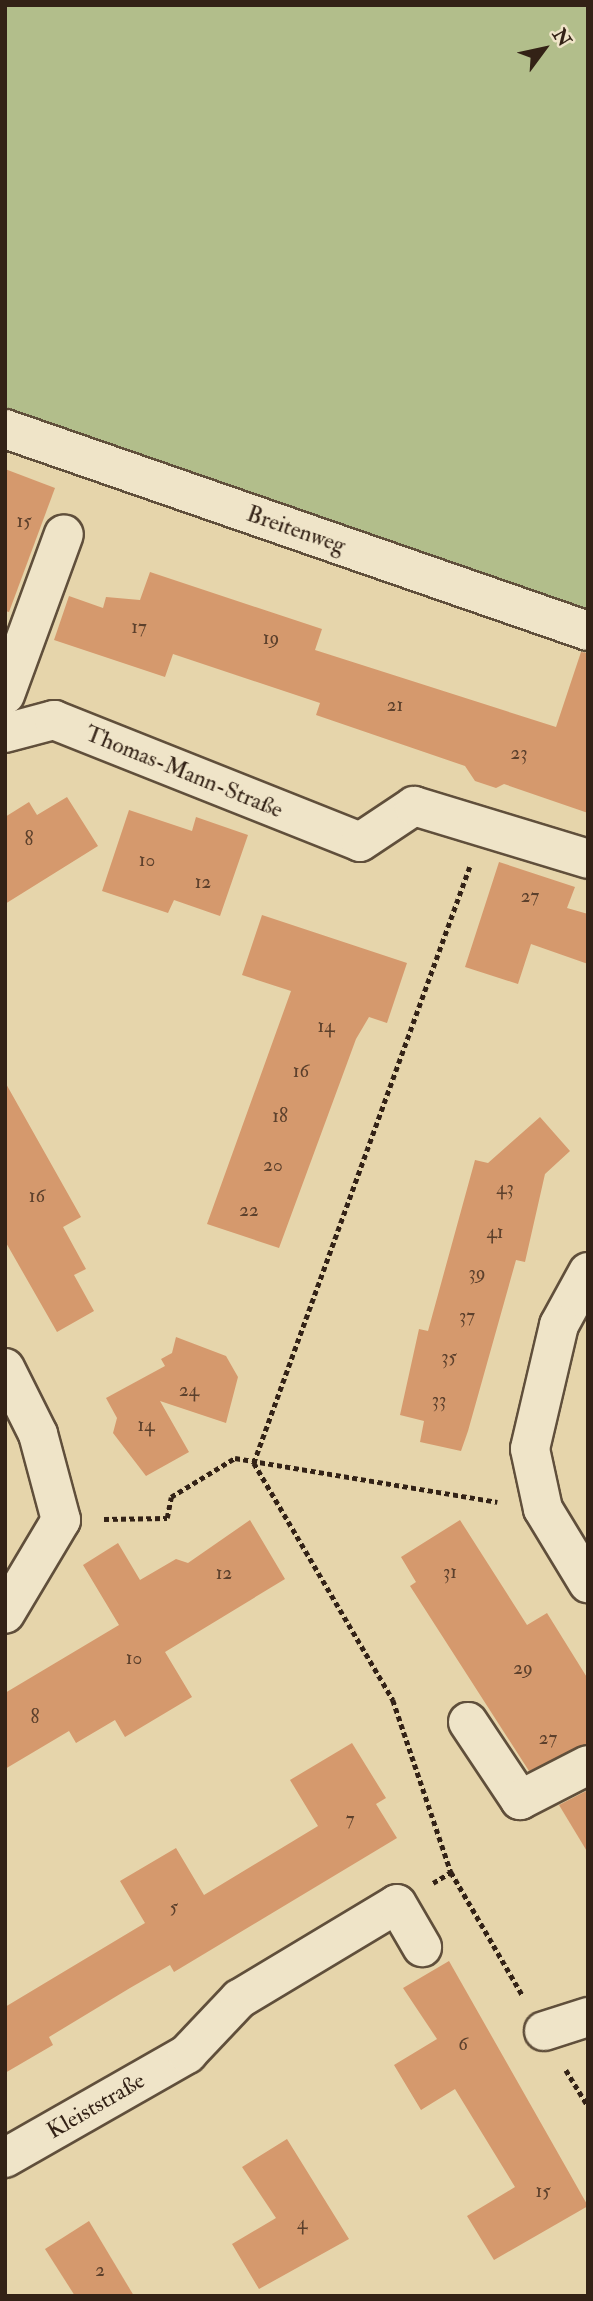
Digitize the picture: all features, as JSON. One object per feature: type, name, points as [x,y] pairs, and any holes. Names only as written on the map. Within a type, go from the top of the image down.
[{"type":"street","name":"Breitenweg","points":[[5,429],[588,631]]},
{"type":"street","points":[[5,695],[64,534]]},
{"type":"street","name":"Thomas-Mann-Straße","points":[[5,733],[54,720],[360,842],[414,806],[484,830]]},
{"type":"street","points":[[484,830],[588,859]]},
{"type":"street","points":[[588,1272],[559,1325],[530,1449],[543,1509],[588,1583]]},
{"type":"street","points":[[5,1368],[38,1434],[61,1520],[5,1614]]},
{"type":"street","points":[[468,1722],[520,1800],[588,1765]]},
{"type":"street","name":"Kleiststraße","points":[[5,2158],[187,2054],[239,1999],[397,1904],[422,1947]]},
{"type":"street","points":[[553,2047],[588,2017]]},
{"type":"path","points":[[254,1463],[484,830]]},
{"type":"path","points":[[61,1520],[167,1518],[171,1497],[235,1458],[543,1509]]},
{"type":"path","points":[[254,1463],[393,1700],[451,1872],[588,2106]]},
{"type":"green space","points":[[5,5],[588,5],[588,620],[5,421]]},
{"type":"building","points":[[5,469],[55,488],[9,612],[5,611]]},
{"type":"building","points":[[150,572],[322,629],[315,650],[556,727],[581,652],[588,653],[588,813],[504,784],[496,788],[475,781],[465,766],[316,715],[320,703],[173,654],[165,677],[54,640],[69,596],[103,608],[106,597],[140,600]]},
{"type":"building","points":[[67,797],[98,846],[5,904],[5,817],[29,802],[37,815]]},
{"type":"building","points":[[129,810],[192,831],[196,817],[248,835],[220,916],[174,900],[168,913],[102,891]]},
{"type":"building","points":[[499,862],[575,887],[567,908],[588,914],[588,964],[531,944],[518,984],[465,967]]},
{"type":"building","points":[[262,915],[407,963],[387,1023],[369,1017],[356,1039],[279,1248],[207,1224],[291,991],[242,975]]},
{"type":"building","points":[[5,1082],[81,1217],[63,1227],[86,1269],[74,1275],[94,1311],[57,1332],[5,1241]]},
{"type":"building","points":[[540,1117],[570,1151],[545,1174],[525,1262],[516,1260],[461,1451],[420,1442],[424,1421],[400,1415],[419,1329],[428,1331],[475,1160],[488,1163]]},
{"type":"building","points":[[176,1337],[226,1356],[238,1377],[226,1423],[160,1401],[189,1452],[146,1476],[113,1433],[117,1418],[106,1398],[165,1366],[161,1359],[172,1353]]},
{"type":"building","points":[[250,1520],[285,1579],[165,1652],[192,1697],[125,1737],[115,1720],[76,1743],[69,1731],[5,1769],[5,1693],[119,1625],[83,1565],[118,1543],[140,1580],[176,1559],[188,1563]]},
{"type":"building","points":[[460,1520],[527,1625],[547,1613],[588,1679],[588,1743],[529,1771],[410,1586],[416,1582],[401,1557]]},
{"type":"building","points":[[352,1743],[386,1798],[376,1804],[397,1838],[174,1972],[170,1965],[130,1988],[49,2037],[53,2045],[5,2073],[5,2007],[145,1923],[120,1881],[176,1848],[204,1895],[318,1826],[290,1780]]},
{"type":"building","points":[[588,1790],[588,1853],[559,1805]]},
{"type":"building","points":[[449,1961],[588,2206],[494,2260],[467,2216],[515,2187],[455,2089],[421,2110],[394,2065],[437,2039],[403,1988]]},
{"type":"building","points":[[287,2139],[349,2239],[259,2289],[232,2244],[276,2218],[242,2167]]},
{"type":"building","points":[[89,2221],[134,2296],[75,2296],[45,2249]]}]
